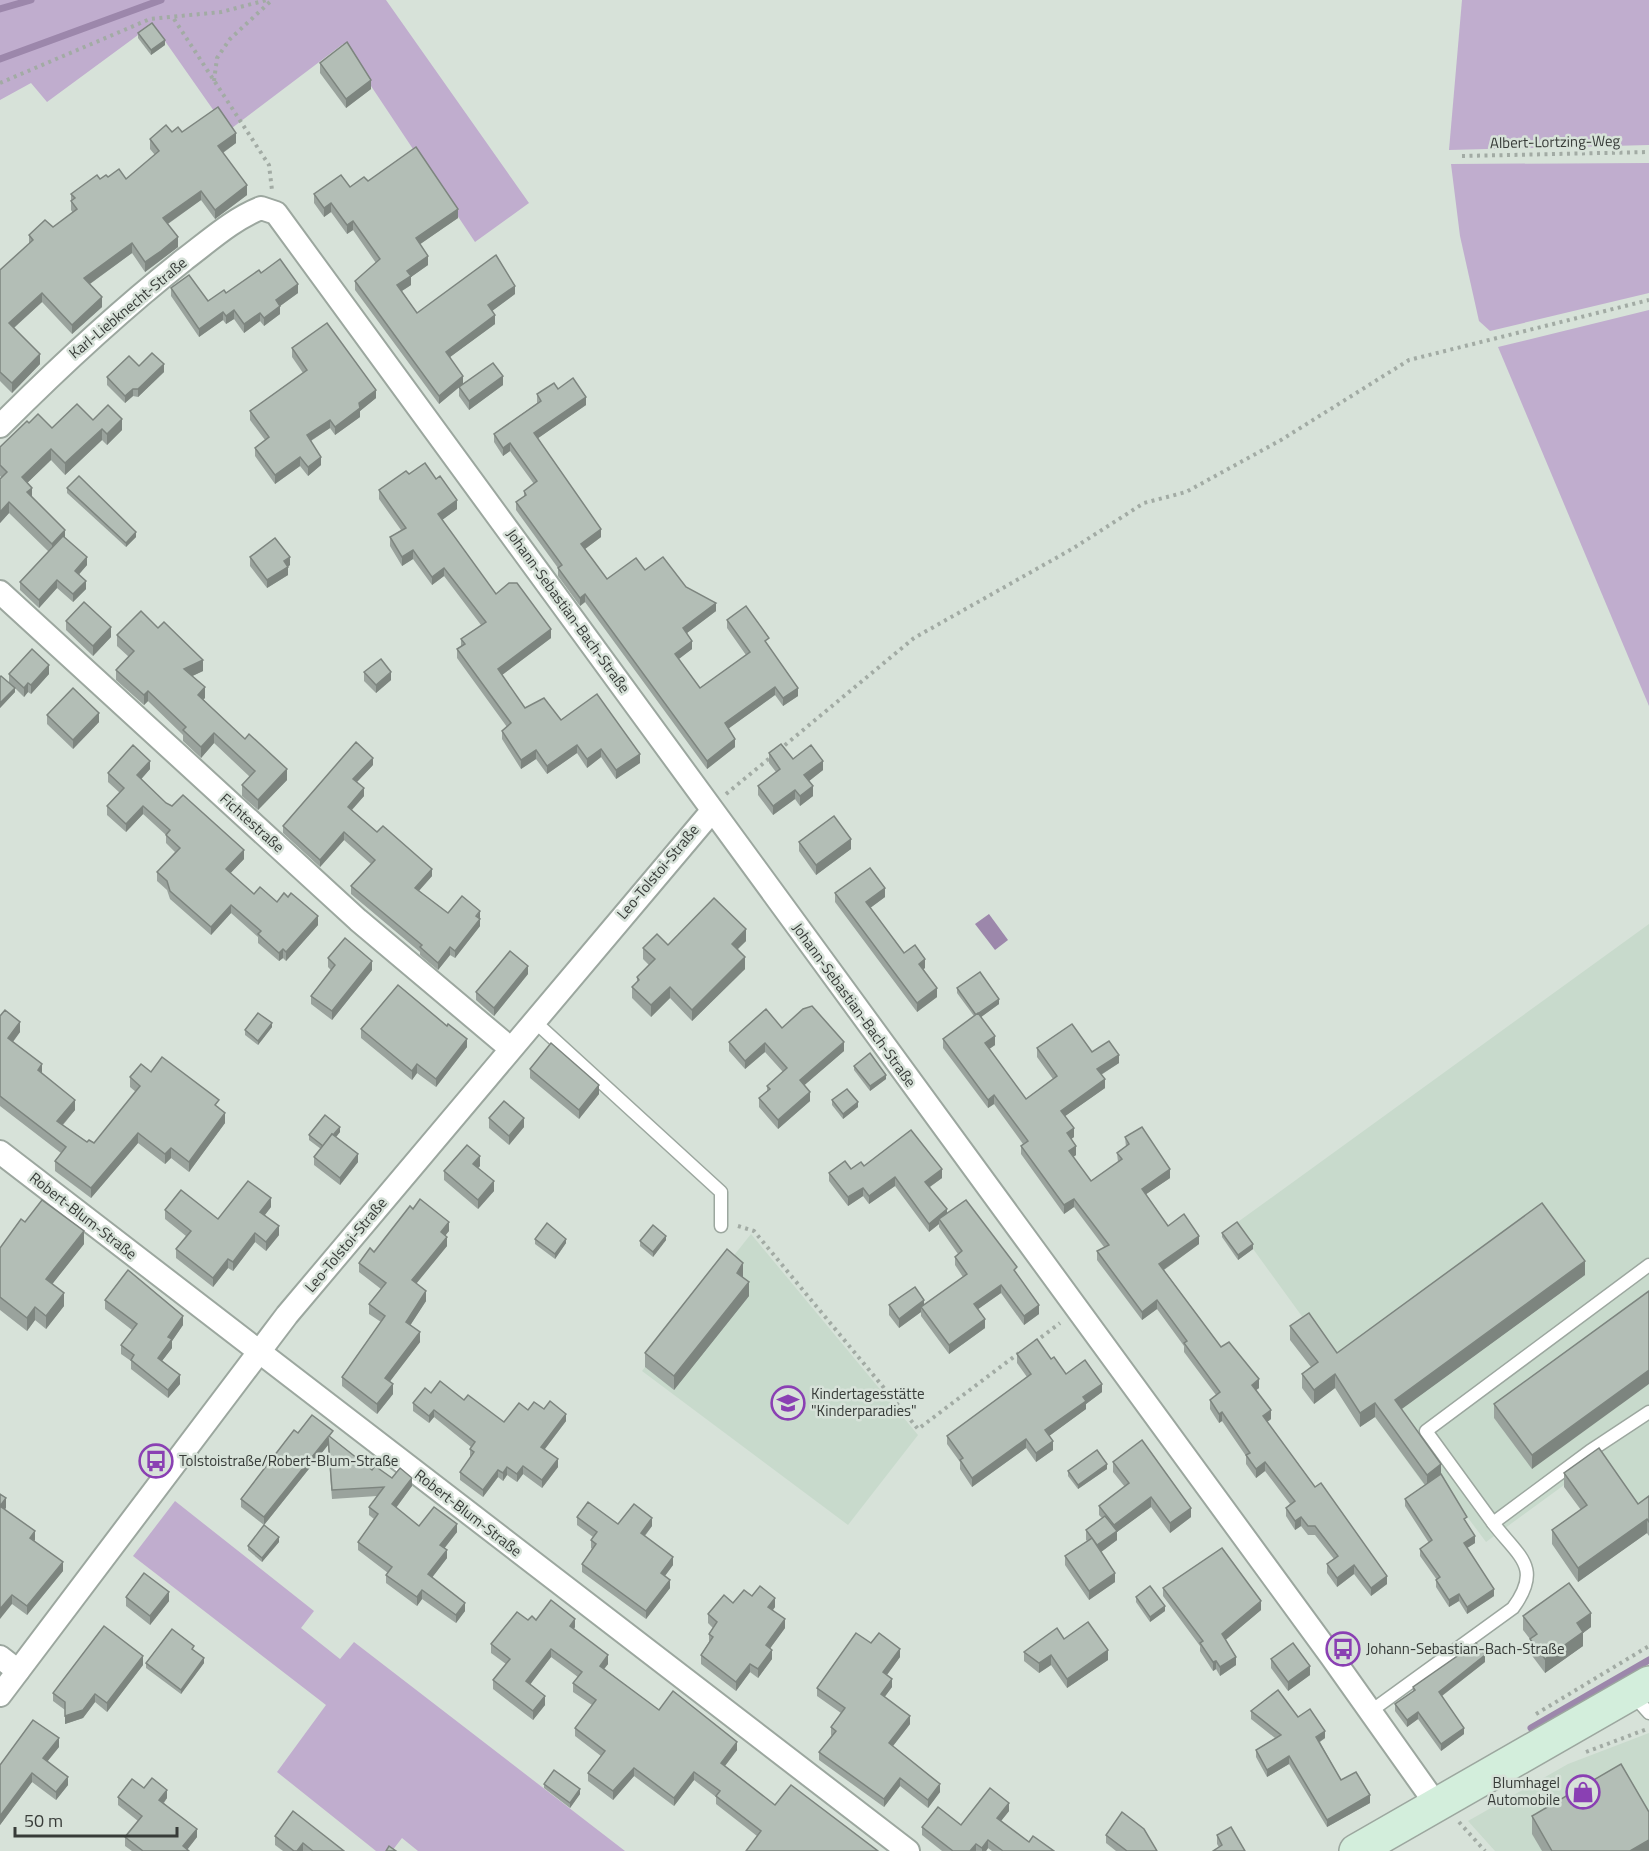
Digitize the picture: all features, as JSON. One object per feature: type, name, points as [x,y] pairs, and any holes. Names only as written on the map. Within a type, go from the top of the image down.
[{"type":"main road","points":[[1356,1851],[1447,1813],[1643,1697]]},
{"type":"street","name":"Karl-Liebknecht-Straße","points":[[0,426],[56,371],[147,289],[241,218],[261,208],[269,208]]},
{"type":"street","name":"Johann-Sebastian-Bach-Straße","points":[[269,208],[290,229],[712,811],[1447,1813]]},
{"type":"street","name":"Fichtestraße","points":[[0,592],[358,920],[510,1048]]},
{"type":"street","name":"Leo-Tolstoi-Straße","points":[[0,1695],[258,1352],[533,1020],[712,811]]},
{"type":"street","name":"Robert-Blum-Straße","points":[[0,1152],[908,1851]]},
{"type":"street","points":[[0,1657],[18,1671]]},
{"type":"lane","points":[[533,1020],[721,1192],[721,1226]]},
{"type":"lane","points":[[1371,1711],[1513,1608],[1528,1583],[1525,1565],[1426,1431],[1649,1265]]},
{"type":"lane","points":[[1493,1523],[1590,1451],[1649,1412]]},
{"type":"path","points":[[0,83],[150,20],[221,12],[267,0]]},
{"type":"path","points":[[214,82],[217,58],[230,39],[272,0]]},
{"type":"path","points":[[174,19],[269,165],[272,188],[269,208]]},
{"type":"path","name":"Albert-Lortzing-Weg","points":[[1462,156],[1649,152]]},
{"type":"path","points":[[712,811],[729,790],[862,684],[914,638],[1072,549],[1144,503],[1186,492],[1281,440],[1408,360],[1649,300]]},
{"type":"path","points":[[721,1226],[742,1226],[754,1232],[918,1429],[1022,1352]]},
{"type":"path","points":[[1031,1345],[1078,1310]]},
{"type":"path","points":[[1447,1813],[1485,1851]]},
{"type":"shaded area","points":[[0,0],[386,0],[529,203],[475,242],[343,44],[228,131],[153,24],[47,102],[31,83],[0,100]]},
{"type":"shaded area","points":[[1462,0],[1649,0],[1649,145],[1449,150]]},
{"type":"shaded area","points":[[1649,163],[1649,293],[1490,331],[1479,321],[1460,236],[1451,164]]},
{"type":"shaded area","points":[[1649,310],[1649,706],[1498,347]]},
{"type":"shaded area","points":[[989,914],[1008,940],[995,950],[975,924]]},
{"type":"shaded area","points":[[1649,924],[1649,1536],[1601,1458],[1486,1542],[1451,1495],[1438,1504],[1235,1224]]},
{"type":"shaded area","name":"Kindertagesstätte \"Kinderparadies\"","points":[[751,1234],[918,1435],[848,1525],[642,1371]]},
{"type":"shaded area","points":[[175,1501],[314,1611],[301,1628],[340,1659],[354,1642],[625,1851],[418,1851],[402,1838],[392,1851],[376,1851],[277,1772],[326,1705],[133,1556]]},
{"type":"shaded area","name":"Blumhagel Automobile","points":[[1649,1733],[1649,1851],[1495,1851],[1468,1821],[1568,1764]]},
{"type":"building","points":[[152,23],[165,40],[151,50],[138,33]]},
{"type":"building","points":[[347,42],[371,80],[346,99],[320,63]]},
{"type":"building","points":[[218,107],[236,133],[218,146],[247,185],[215,210],[201,191],[163,218],[178,237],[161,251],[145,262],[132,243],[84,278],[102,297],[72,325],[42,293],[9,323],[40,354],[12,383],[0,372],[0,270],[33,240],[29,235],[45,220],[53,227],[77,209],[71,201],[75,198],[71,194],[97,175],[100,179],[106,175],[108,177],[119,169],[126,179],[159,151],[150,139],[166,125],[172,132],[178,127],[182,132]]},
{"type":"building","points":[[416,147],[458,209],[416,238],[428,256],[407,271],[411,276],[397,285],[417,313],[496,255],[515,286],[488,305],[495,315],[446,352],[463,376],[439,396],[355,281],[380,259],[353,221],[347,225],[331,203],[324,208],[314,194],[341,175],[350,187],[364,177],[368,181]]},
{"type":"building","points":[[280,259],[298,284],[276,300],[280,306],[264,318],[260,313],[244,324],[234,310],[226,316],[223,312],[199,329],[171,288],[189,275],[208,301],[224,290],[226,293],[259,270],[261,273]]},
{"type":"building","points":[[327,323],[376,390],[359,403],[360,408],[335,427],[330,420],[307,435],[321,457],[308,467],[300,457],[275,475],[255,448],[269,437],[250,411],[307,370],[292,348]]},
{"type":"building","points":[[152,353],[164,364],[138,389],[133,389],[125,396],[107,377],[129,356],[139,366]]},
{"type":"building","points":[[493,363],[503,376],[469,401],[459,387]]},
{"type":"building","points":[[573,378],[586,397],[534,433],[601,529],[581,544],[607,579],[636,558],[645,570],[663,557],[686,587],[716,603],[683,628],[692,641],[675,654],[700,688],[750,652],[727,620],[746,606],[769,638],[765,641],[798,688],[783,698],[775,687],[725,723],[735,739],[707,761],[585,594],[580,598],[558,568],[562,565],[516,502],[526,495],[524,491],[537,481],[510,443],[503,448],[494,434],[541,401],[537,394],[554,383],[558,389]]},
{"type":"building","points":[[77,404],[93,420],[108,405],[122,419],[107,434],[102,429],[65,463],[51,449],[22,477],[32,488],[27,492],[65,530],[52,544],[9,502],[0,512],[0,479],[7,472],[0,465],[0,447],[27,421],[29,423],[38,414],[52,428]]},
{"type":"building","points":[[425,463],[436,479],[440,476],[457,500],[438,514],[496,594],[509,583],[517,583],[551,629],[498,669],[525,708],[544,698],[561,720],[597,694],[640,754],[616,770],[601,749],[587,759],[577,745],[547,766],[536,750],[521,760],[502,731],[511,723],[457,649],[465,644],[461,639],[486,622],[444,568],[432,577],[413,550],[402,557],[390,537],[406,528],[379,490],[406,471],[409,474]]},
{"type":"building","points":[[79,476],[136,532],[126,543],[67,488]]},
{"type":"building","points":[[63,536],[87,557],[75,571],[86,581],[73,594],[57,580],[39,600],[20,582]]},
{"type":"building","points":[[275,538],[290,557],[284,561],[288,567],[267,580],[250,557]]},
{"type":"building","points":[[84,602],[111,627],[93,646],[66,621]]},
{"type":"building","points":[[141,611],[158,628],[164,622],[203,660],[184,669],[205,687],[198,695],[245,739],[249,734],[287,769],[258,800],[242,785],[255,771],[214,733],[201,747],[183,730],[186,727],[148,691],[144,695],[116,670],[134,651],[117,635]]},
{"type":"building","points":[[32,649],[49,665],[31,685],[28,683],[24,688],[9,674]]},
{"type":"building","points":[[381,659],[391,672],[376,685],[364,672]]},
{"type":"building","points":[[0,677],[15,688],[0,703]]},
{"type":"building","points":[[73,688],[99,713],[73,740],[47,715]]},
{"type":"building","points":[[356,742],[373,758],[353,779],[364,788],[348,807],[377,832],[383,826],[432,869],[415,888],[448,913],[462,896],[480,911],[476,916],[480,919],[455,951],[450,947],[438,963],[420,947],[422,945],[351,886],[375,860],[344,832],[320,860],[283,826]]},
{"type":"building","points":[[781,744],[793,759],[811,745],[823,761],[804,775],[813,786],[800,796],[795,790],[773,806],[758,786],[780,769],[769,753]]},
{"type":"building","points":[[133,745],[150,761],[137,775],[166,803],[172,806],[183,795],[244,850],[226,869],[254,894],[260,887],[277,902],[284,893],[288,897],[291,893],[318,916],[286,952],[283,949],[279,953],[258,934],[261,931],[231,905],[211,927],[170,891],[167,881],[157,872],[180,848],[166,835],[170,830],[143,806],[126,824],[107,806],[124,788],[108,773]]},
{"type":"building","points":[[834,816],[851,839],[816,865],[799,842]]},
{"type":"building","points":[[870,868],[885,888],[866,902],[904,953],[915,945],[925,959],[919,964],[937,988],[917,1003],[835,893]]},
{"type":"building","points":[[714,898],[746,929],[732,944],[745,957],[692,1010],[670,987],[651,1005],[632,987],[639,980],[637,977],[655,959],[643,948],[657,934],[668,945]]},
{"type":"building","points":[[345,938],[372,961],[332,1011],[311,996],[335,965],[328,958]]},
{"type":"building","points":[[510,951],[528,966],[494,1008],[476,992]]},
{"type":"building","points":[[980,972],[999,999],[976,1015],[957,988]]},
{"type":"building","points":[[398,985],[447,1026],[448,1024],[467,1039],[436,1079],[417,1064],[412,1071],[361,1029]]},
{"type":"building","points":[[812,1006],[844,1042],[800,1080],[810,1092],[778,1120],[759,1098],[770,1089],[767,1086],[787,1068],[765,1043],[745,1061],[729,1042],[766,1009],[782,1028],[803,1009]]},
{"type":"building","points":[[5,1010],[20,1022],[8,1038],[42,1064],[38,1070],[75,1100],[57,1121],[87,1142],[89,1140],[94,1143],[140,1086],[130,1077],[141,1064],[151,1072],[162,1057],[219,1100],[215,1105],[225,1113],[189,1162],[171,1148],[165,1154],[138,1133],[91,1188],[55,1161],[66,1147],[0,1096],[0,1016]]},
{"type":"building","points":[[258,1013],[272,1023],[258,1041],[245,1030]]},
{"type":"building","points":[[978,1013],[995,1036],[985,1043],[1026,1099],[1057,1076],[1037,1048],[1072,1024],[1092,1052],[1109,1041],[1119,1055],[1097,1069],[1105,1079],[1061,1111],[1074,1128],[1067,1133],[1076,1146],[1069,1151],[1091,1181],[1122,1159],[1117,1153],[1129,1144],[1125,1137],[1142,1127],[1170,1169],[1142,1189],[1168,1226],[1184,1214],[1199,1236],[1159,1264],[1221,1347],[1229,1342],[1259,1379],[1252,1385],[1271,1410],[1263,1416],[1315,1487],[1321,1483],[1387,1576],[1371,1588],[1354,1565],[1337,1578],[1327,1564],[1338,1556],[1315,1526],[1308,1526],[1301,1517],[1295,1521],[1286,1508],[1295,1501],[1265,1462],[1256,1469],[1246,1455],[1250,1453],[1222,1412],[1219,1414],[1210,1400],[1220,1392],[1184,1343],[1187,1341],[1157,1300],[1142,1312],[1097,1251],[1109,1245],[1074,1199],[1064,1205],[1021,1146],[1028,1141],[994,1095],[988,1100],[943,1039]]},
{"type":"building","points":[[551,1043],[599,1085],[579,1110],[530,1069]]},
{"type":"building","points":[[870,1053],[886,1075],[870,1086],[854,1066]]},
{"type":"building","points":[[847,1089],[858,1102],[843,1114],[832,1100]]},
{"type":"building","points":[[504,1101],[524,1118],[509,1136],[489,1118]]},
{"type":"building","points":[[325,1115],[340,1127],[323,1146],[309,1135]]},
{"type":"building","points":[[911,1130],[942,1169],[925,1182],[947,1209],[929,1224],[895,1177],[869,1196],[863,1188],[848,1197],[829,1173],[845,1161],[851,1169],[861,1162],[864,1166]]},
{"type":"building","points":[[332,1134],[358,1154],[340,1178],[314,1157]]},
{"type":"building","points":[[467,1145],[480,1156],[473,1164],[494,1181],[478,1200],[444,1171]]},
{"type":"building","points":[[248,1181],[271,1198],[260,1212],[279,1226],[266,1242],[255,1233],[233,1262],[228,1259],[213,1278],[176,1249],[191,1231],[165,1210],[181,1190],[218,1219]]},
{"type":"building","points":[[420,1199],[449,1222],[441,1232],[447,1237],[412,1280],[426,1291],[406,1322],[420,1332],[385,1378],[393,1384],[377,1404],[342,1377],[385,1316],[369,1304],[386,1283],[359,1263],[370,1248],[374,1252],[410,1206],[413,1209]]},
{"type":"building","points":[[42,1200],[84,1231],[46,1279],[64,1293],[46,1316],[35,1307],[27,1318],[0,1297],[0,1248],[21,1219],[25,1222]]},
{"type":"building","points":[[966,1200],[1017,1267],[1014,1270],[1039,1305],[1024,1316],[1001,1285],[974,1304],[985,1319],[949,1345],[921,1307],[967,1274],[955,1257],[962,1251],[939,1219]]},
{"type":"building","points":[[1542,1203],[1585,1261],[1395,1400],[1441,1464],[1427,1475],[1375,1403],[1360,1413],[1335,1374],[1314,1390],[1302,1374],[1318,1362],[1290,1326],[1309,1313],[1337,1353]]},
{"type":"building","points":[[1237,1222],[1253,1244],[1238,1255],[1222,1233]]},
{"type":"building","points":[[547,1223],[566,1239],[555,1254],[535,1239]]},
{"type":"building","points":[[653,1225],[666,1236],[653,1252],[640,1241]]},
{"type":"building","points":[[727,1249],[743,1263],[737,1273],[749,1282],[674,1376],[645,1353]]},
{"type":"building","points":[[128,1270],[183,1316],[168,1337],[172,1339],[158,1358],[180,1375],[168,1390],[131,1360],[134,1355],[121,1345],[137,1324],[105,1300]]},
{"type":"building","points":[[915,1287],[924,1300],[899,1319],[889,1305]]},
{"type":"building","points":[[1649,1291],[1649,1370],[1532,1455],[1494,1404]]},
{"type":"building","points":[[1037,1339],[1051,1359],[1054,1357],[1066,1374],[1085,1360],[1102,1384],[1083,1397],[1086,1401],[1045,1430],[1053,1441],[1036,1453],[1026,1439],[972,1478],[960,1460],[963,1458],[947,1436],[1031,1374],[1017,1354]]},
{"type":"building","points":[[440,1381],[464,1400],[468,1395],[504,1422],[519,1403],[528,1410],[534,1402],[544,1409],[550,1401],[566,1414],[541,1447],[558,1459],[542,1480],[523,1466],[517,1474],[507,1467],[503,1473],[498,1470],[483,1490],[460,1472],[474,1452],[470,1449],[475,1442],[434,1410],[429,1416],[413,1403],[425,1388],[431,1393]]},
{"type":"building","points":[[312,1415],[333,1431],[329,1436],[372,1470],[375,1466],[392,1478],[400,1468],[412,1478],[392,1504],[419,1526],[434,1507],[457,1524],[440,1545],[447,1550],[428,1574],[465,1603],[456,1615],[422,1590],[417,1597],[386,1575],[392,1567],[358,1542],[378,1514],[369,1507],[384,1487],[332,1490],[328,1437],[264,1517],[241,1499],[294,1430],[298,1433]]},
{"type":"building","points":[[1142,1440],[1191,1508],[1170,1523],[1151,1497],[1114,1525],[1099,1506],[1129,1483],[1113,1462]]},
{"type":"building","points":[[1599,1448],[1638,1504],[1649,1496],[1649,1522],[1647,1519],[1578,1568],[1552,1530],[1587,1505],[1564,1473]]},
{"type":"building","points":[[1097,1450],[1107,1464],[1078,1485],[1068,1471]]},
{"type":"building","points":[[1441,1474],[1467,1517],[1464,1519],[1475,1536],[1464,1543],[1494,1589],[1467,1607],[1459,1594],[1449,1600],[1436,1580],[1440,1577],[1420,1549],[1432,1540],[1405,1499]]},
{"type":"building","points":[[0,1494],[6,1498],[0,1506]]},
{"type":"building","points":[[588,1502],[618,1524],[634,1504],[652,1518],[641,1533],[673,1557],[661,1573],[670,1580],[646,1611],[582,1564],[596,1544],[591,1540],[597,1532],[577,1517]]},
{"type":"building","points":[[0,1506],[35,1531],[30,1538],[63,1562],[27,1606],[12,1595],[0,1609]]},
{"type":"building","points":[[1105,1516],[1117,1531],[1097,1545],[1086,1530]]},
{"type":"building","points":[[264,1525],[279,1537],[262,1558],[248,1546]]},
{"type":"building","points":[[1092,1538],[1115,1573],[1089,1591],[1065,1556]]},
{"type":"building","points":[[1222,1548],[1261,1601],[1222,1634],[1236,1657],[1220,1667],[1216,1661],[1213,1662],[1200,1643],[1203,1641],[1163,1588]]},
{"type":"building","points":[[144,1573],[169,1592],[150,1616],[126,1597]]},
{"type":"building","points":[[1569,1583],[1591,1613],[1577,1623],[1583,1632],[1545,1659],[1530,1639],[1537,1634],[1523,1616]]},
{"type":"building","points":[[760,1586],[775,1598],[768,1607],[785,1619],[766,1645],[772,1650],[758,1669],[750,1664],[736,1682],[701,1655],[713,1637],[709,1634],[717,1622],[708,1614],[724,1595],[733,1603],[744,1590],[752,1596]]},
{"type":"building","points":[[1150,1586],[1165,1606],[1150,1617],[1136,1597]]},
{"type":"building","points":[[551,1600],[575,1619],[570,1626],[608,1655],[600,1666],[659,1710],[673,1691],[737,1742],[721,1763],[775,1805],[791,1785],[878,1851],[746,1851],[761,1831],[716,1796],[720,1791],[694,1772],[674,1798],[634,1768],[613,1791],[588,1773],[605,1751],[575,1728],[596,1700],[573,1683],[582,1672],[551,1649],[526,1681],[545,1696],[533,1711],[493,1680],[510,1659],[491,1644],[517,1612],[528,1620],[532,1616],[536,1620]]},
{"type":"building","points":[[1088,1622],[1108,1650],[1067,1679],[1051,1655],[1039,1663],[1024,1652],[1057,1628],[1064,1639]]},
{"type":"building","points":[[104,1626],[143,1656],[107,1703],[95,1694],[83,1710],[65,1716],[65,1702],[53,1693]]},
{"type":"building","points":[[172,1629],[194,1646],[192,1649],[204,1658],[181,1690],[146,1663]]},
{"type":"building","points":[[856,1633],[871,1643],[879,1633],[900,1649],[883,1672],[892,1679],[881,1694],[910,1716],[889,1743],[940,1784],[928,1800],[900,1778],[884,1799],[819,1752],[836,1731],[831,1727],[845,1708],[817,1688]]},
{"type":"building","points":[[1293,1643],[1310,1666],[1288,1682],[1271,1659]]},
{"type":"building","points":[[1476,1643],[1485,1655],[1439,1692],[1464,1728],[1441,1744],[1418,1712],[1407,1720],[1395,1704],[1415,1690],[1413,1687]]},
{"type":"building","points":[[1278,1690],[1298,1717],[1310,1709],[1325,1731],[1316,1737],[1341,1780],[1356,1772],[1370,1795],[1327,1820],[1289,1756],[1267,1770],[1256,1750],[1281,1735],[1251,1711]]},
{"type":"building","points":[[33,1720],[59,1738],[43,1758],[68,1777],[56,1792],[32,1773],[0,1816],[0,1765]]},
{"type":"building","points":[[1621,1764],[1649,1812],[1649,1840],[1630,1851],[1552,1851],[1532,1816]]},
{"type":"building","points":[[554,1770],[580,1789],[570,1803],[544,1784]]},
{"type":"building","points":[[152,1778],[167,1790],[159,1800],[197,1829],[183,1846],[189,1851],[143,1851],[125,1837],[142,1816],[118,1797],[132,1779],[144,1788]]},
{"type":"building","points":[[990,1788],[1009,1803],[997,1818],[1029,1842],[1033,1836],[1054,1851],[1003,1851],[988,1840],[982,1848],[976,1844],[970,1851],[953,1851],[922,1827],[938,1807],[961,1825]]},
{"type":"building","points":[[293,1811],[344,1851],[313,1851],[303,1843],[297,1851],[294,1851],[275,1836]]},
{"type":"building","points":[[1122,1812],[1144,1829],[1157,1851],[1127,1851],[1106,1835]]},
{"type":"building","points":[[1231,1827],[1245,1851],[1213,1851],[1222,1845],[1217,1835]]},
{"type":"building","points":[[389,1846],[396,1851],[386,1851]]},
{"type":"waterway","points":[[0,9],[31,0]]},
{"type":"waterway","points":[[0,59],[161,0]]},
{"type":"waterway","points":[[1531,1728],[1649,1660]]},
{"type":"place","name":"Kindertagesstätte \"Kinderparadies\"","points":[[788,1403]]},
{"type":"place","name":"Tolstoistraße/Robert-Blum-Straße","points":[[156,1461]]},
{"type":"place","name":"Johann-Sebastian-Bach-Straße","points":[[1343,1649]]},
{"type":"place","name":"Blumhagel Automobile","points":[[1583,1792]]}]
